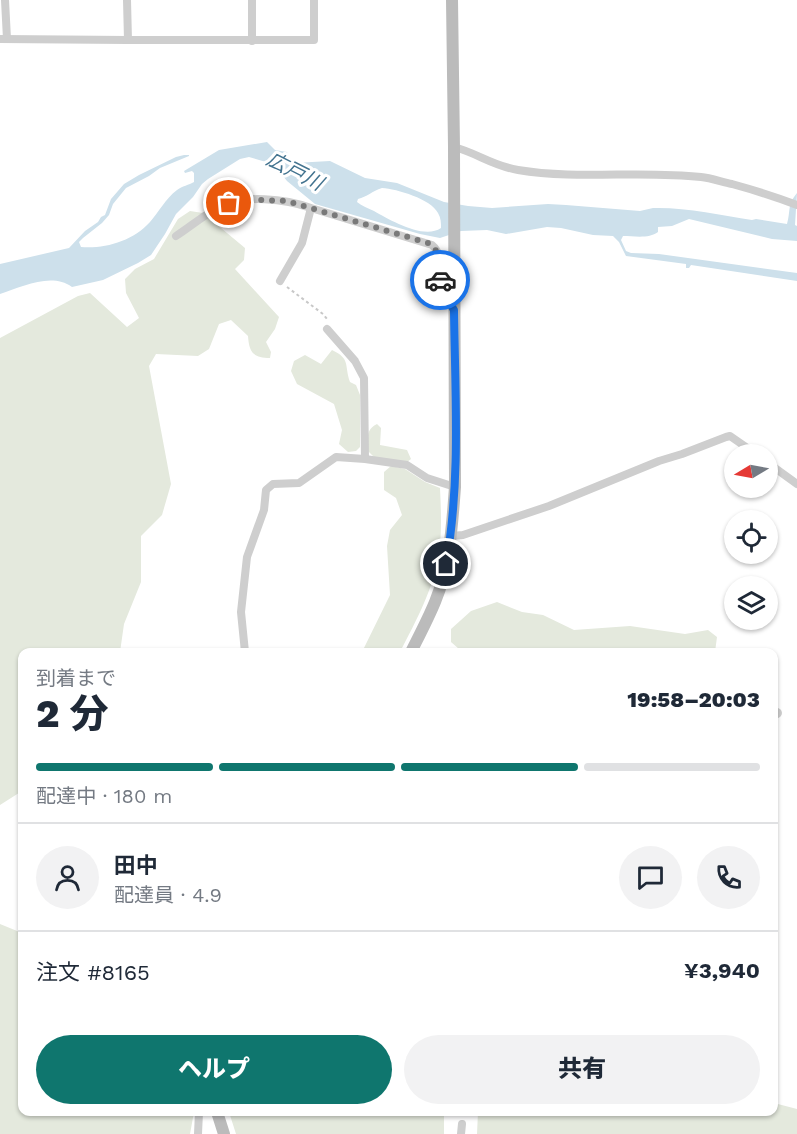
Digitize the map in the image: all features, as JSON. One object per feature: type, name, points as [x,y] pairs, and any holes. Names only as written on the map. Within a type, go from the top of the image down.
[{"type":"main road","points":[[413,648],[435,600],[446,564],[455,488],[452,0]]},
{"type":"main road","points":[[218,1116],[224,1134]]},
{"type":"street","points":[[5,0],[4,39],[252,41],[314,40],[314,0]]},
{"type":"street","points":[[127,0],[128,40]]},
{"type":"street","points":[[252,0],[252,41]]},
{"type":"street","points":[[454,147],[466,150],[500,166],[518,170],[556,174],[648,174],[703,177],[797,205]]},
{"type":"street","points":[[176,236],[217,208],[229,203],[259,200],[294,202],[432,244],[438,252],[442,290],[454,310]]},
{"type":"street","points":[[280,281],[302,243],[311,208]]},
{"type":"street","points":[[327,329],[355,362],[364,378],[365,459]]},
{"type":"street","points":[[451,536],[463,535],[549,506],[659,461],[726,437],[730,436],[742,444]]},
{"type":"street","points":[[245,648],[241,612],[247,557],[264,510],[266,490],[273,484],[299,483],[336,457],[408,465],[427,478],[455,488]]},
{"type":"street","points":[[778,470],[797,484]]},
{"type":"street","points":[[198,1134],[199,1116]]},
{"type":"street","points":[[461,1134],[462,1124]]},
{"type":"path","points":[[280,281],[323,314],[330,323],[327,329]]},
{"type":"shaded area","points":[[190,211],[203,213],[245,248],[244,260],[235,269],[279,317],[275,329],[266,342],[271,352],[270,358],[260,357],[253,353],[249,346],[248,336],[231,320],[219,324],[209,349],[198,356],[156,354],[149,366],[171,484],[162,515],[141,536],[141,582],[124,624],[121,648],[18,648],[18,794],[0,805],[0,338],[78,296],[90,293],[127,327],[139,318],[126,293],[125,279],[135,269],[154,259],[178,219]]},
{"type":"shaded area","points":[[332,350],[342,356],[350,382],[356,385],[360,395],[360,447],[356,451],[348,452],[339,444],[342,430],[334,404],[297,384],[291,371],[294,361],[305,355],[321,364]]},
{"type":"shaded area","points":[[377,424],[381,428],[380,445],[407,450],[411,459],[407,462],[374,457],[368,451],[369,432]]},
{"type":"shaded area","points":[[391,466],[405,469],[425,482],[440,488],[439,553],[429,592],[402,648],[364,648],[390,595],[387,546],[390,530],[402,515],[396,498],[384,490],[384,472]]},
{"type":"shaded area","points":[[497,602],[522,612],[543,615],[574,630],[630,626],[685,634],[708,630],[717,637],[716,648],[458,648],[451,642],[451,629],[471,611]]},
{"type":"shaded area","points":[[0,924],[18,931],[18,1116],[193,1116],[190,1134],[0,1134]]},
{"type":"shaded area","points":[[778,1104],[797,1109],[797,1134],[477,1134],[478,1116],[778,1116]]},
{"type":"shaded area","points":[[230,1116],[444,1116],[444,1134],[236,1134]]},
{"type":"water","name":"広戸川","points":[[267,142],[275,150],[287,152],[290,161],[294,163],[330,161],[365,178],[397,183],[444,202],[492,208],[548,204],[640,211],[665,208],[787,224],[790,204],[797,193],[795,225],[797,226],[797,241],[772,239],[689,219],[672,226],[658,227],[658,232],[650,236],[623,236],[621,240],[626,251],[631,253],[659,254],[797,273],[797,281],[691,265],[686,268],[686,264],[626,256],[613,236],[593,235],[561,228],[547,227],[506,234],[487,230],[461,231],[440,238],[420,234],[315,204],[287,181],[275,166],[249,157],[240,159],[202,184],[176,214],[151,255],[138,263],[103,280],[72,287],[64,283],[46,281],[0,294],[0,264],[69,248],[105,215],[111,199],[124,184],[176,157],[189,155],[160,168],[126,188],[113,204],[109,215],[79,242],[81,247],[100,247],[127,239],[143,229],[181,187],[194,182],[194,173],[184,171],[219,150]],"holes":[[[378,189],[388,189],[428,203],[439,215],[441,228],[426,232],[407,227],[357,202],[358,199]]]},
{"type":"way so far","points":[[229,203],[259,200],[287,201],[432,244],[439,256],[440,280]]},
{"type":"route","points":[[440,280],[442,290],[454,310],[455,488],[446,564]]}]
